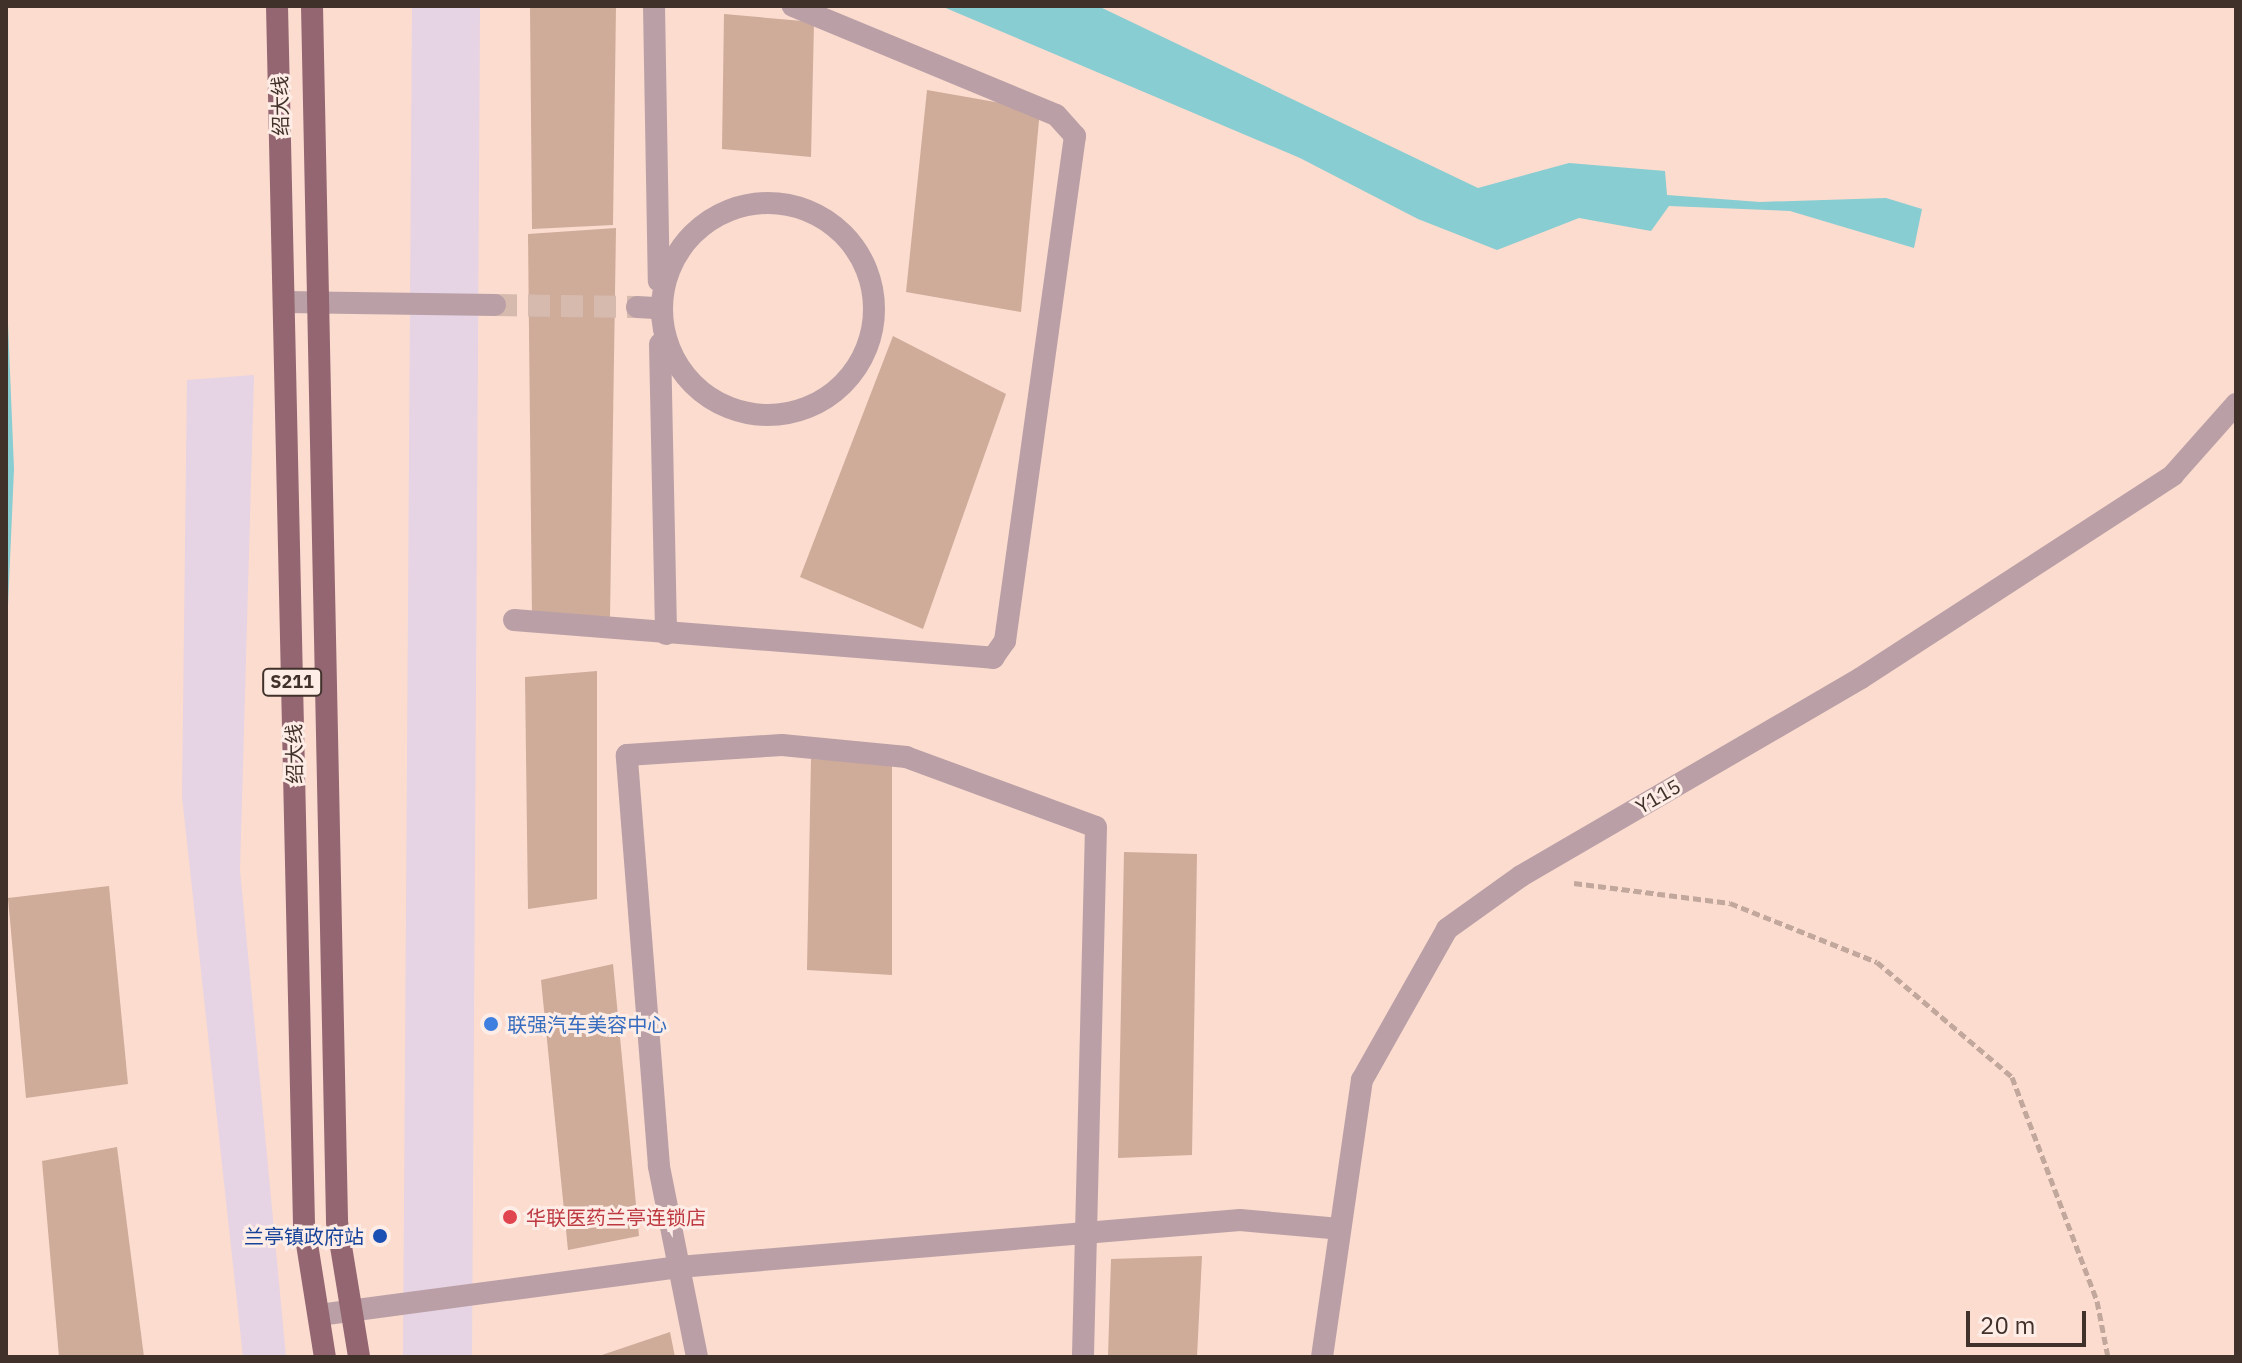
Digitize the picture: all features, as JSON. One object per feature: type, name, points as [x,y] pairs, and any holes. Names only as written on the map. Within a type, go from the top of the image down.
[{"type":"main road","name":"绍大线","points":[[277,6],[304,1225],[325,1357]]},
{"type":"main road","name":"绍大线","points":[[312,6],[337,1222],[359,1357]]},
{"type":"street","points":[[654,6],[648,307],[666,634]]},
{"type":"street","points":[[514,620],[993,658],[1005,641],[1075,136],[1056,115],[793,6]]},
{"type":"street","points":[[768,200],[822,215],[852,244],[861,254],[876,309],[861,363],[822,403],[767,417],[713,403],[674,363],[648,307],[674,255],[714,215],[768,200]]},
{"type":"street","points":[[284,302],[495,305]]},
{"type":"street","name":"Y115","points":[[1322,1357],[1362,1080],[1447,929],[1521,876],[1861,678],[2173,475],[2236,404]]},
{"type":"street","points":[[697,1357],[659,1166],[627,755],[782,745],[906,757],[1096,827],[1083,1357]]},
{"type":"street","points":[[319,1315],[679,1267],[1240,1220],[1340,1229]]},
{"type":"path","points":[[1521,876],[1730,903],[1877,962],[2012,1077],[2097,1301],[2108,1357]]},
{"type":"shaded area","points":[[412,6],[480,6],[472,1357],[403,1357]]},
{"type":"shaded area","points":[[254,375],[240,870],[286,1357],[243,1357],[182,796],[187,380]]},
{"type":"water","points":[[941,6],[1098,6],[1478,188],[1569,163],[1665,171],[1667,195],[1760,202],[1886,198],[1922,209],[1914,248],[1790,211],[1669,206],[1651,231],[1579,218],[1497,250],[1418,219],[1300,158]]},
{"type":"water","points":[[6,275],[14,469],[6,651]]},
{"type":"building","points":[[530,6],[616,6],[613,225],[532,229]]},
{"type":"building","points":[[724,14],[814,22],[811,157],[722,149]]},
{"type":"building","points":[[927,90],[1040,110],[1021,312],[906,292]]},
{"type":"building","points":[[616,228],[610,617],[532,618],[528,234]]},
{"type":"building","points":[[893,336],[1006,394],[923,629],[800,577]]},
{"type":"building","points":[[597,671],[597,899],[528,909],[525,677]]},
{"type":"building","points":[[811,759],[892,761],[892,975],[807,970]]},
{"type":"building","points":[[1124,852],[1197,854],[1192,1155],[1118,1158]]},
{"type":"building","points":[[109,886],[128,1084],[26,1098],[8,898]]},
{"type":"building","points":[[613,964],[639,1236],[568,1250],[541,980]]},
{"type":"building","points":[[117,1147],[144,1357],[59,1357],[42,1161]]},
{"type":"building","points":[[1202,1256],[1197,1357],[1108,1357],[1111,1259]]},
{"type":"building","points":[[670,1332],[675,1357],[599,1357],[599,1356]]},
{"type":"tunnel","points":[[495,305],[637,307]]},
{"type":"place","name":"联强汽车美容中心","points":[[491,1024]]},
{"type":"place","name":"华联医药兰亭连锁店","points":[[510,1217]]},
{"type":"place","name":"兰亭镇政府站","points":[[380,1236]]}]
